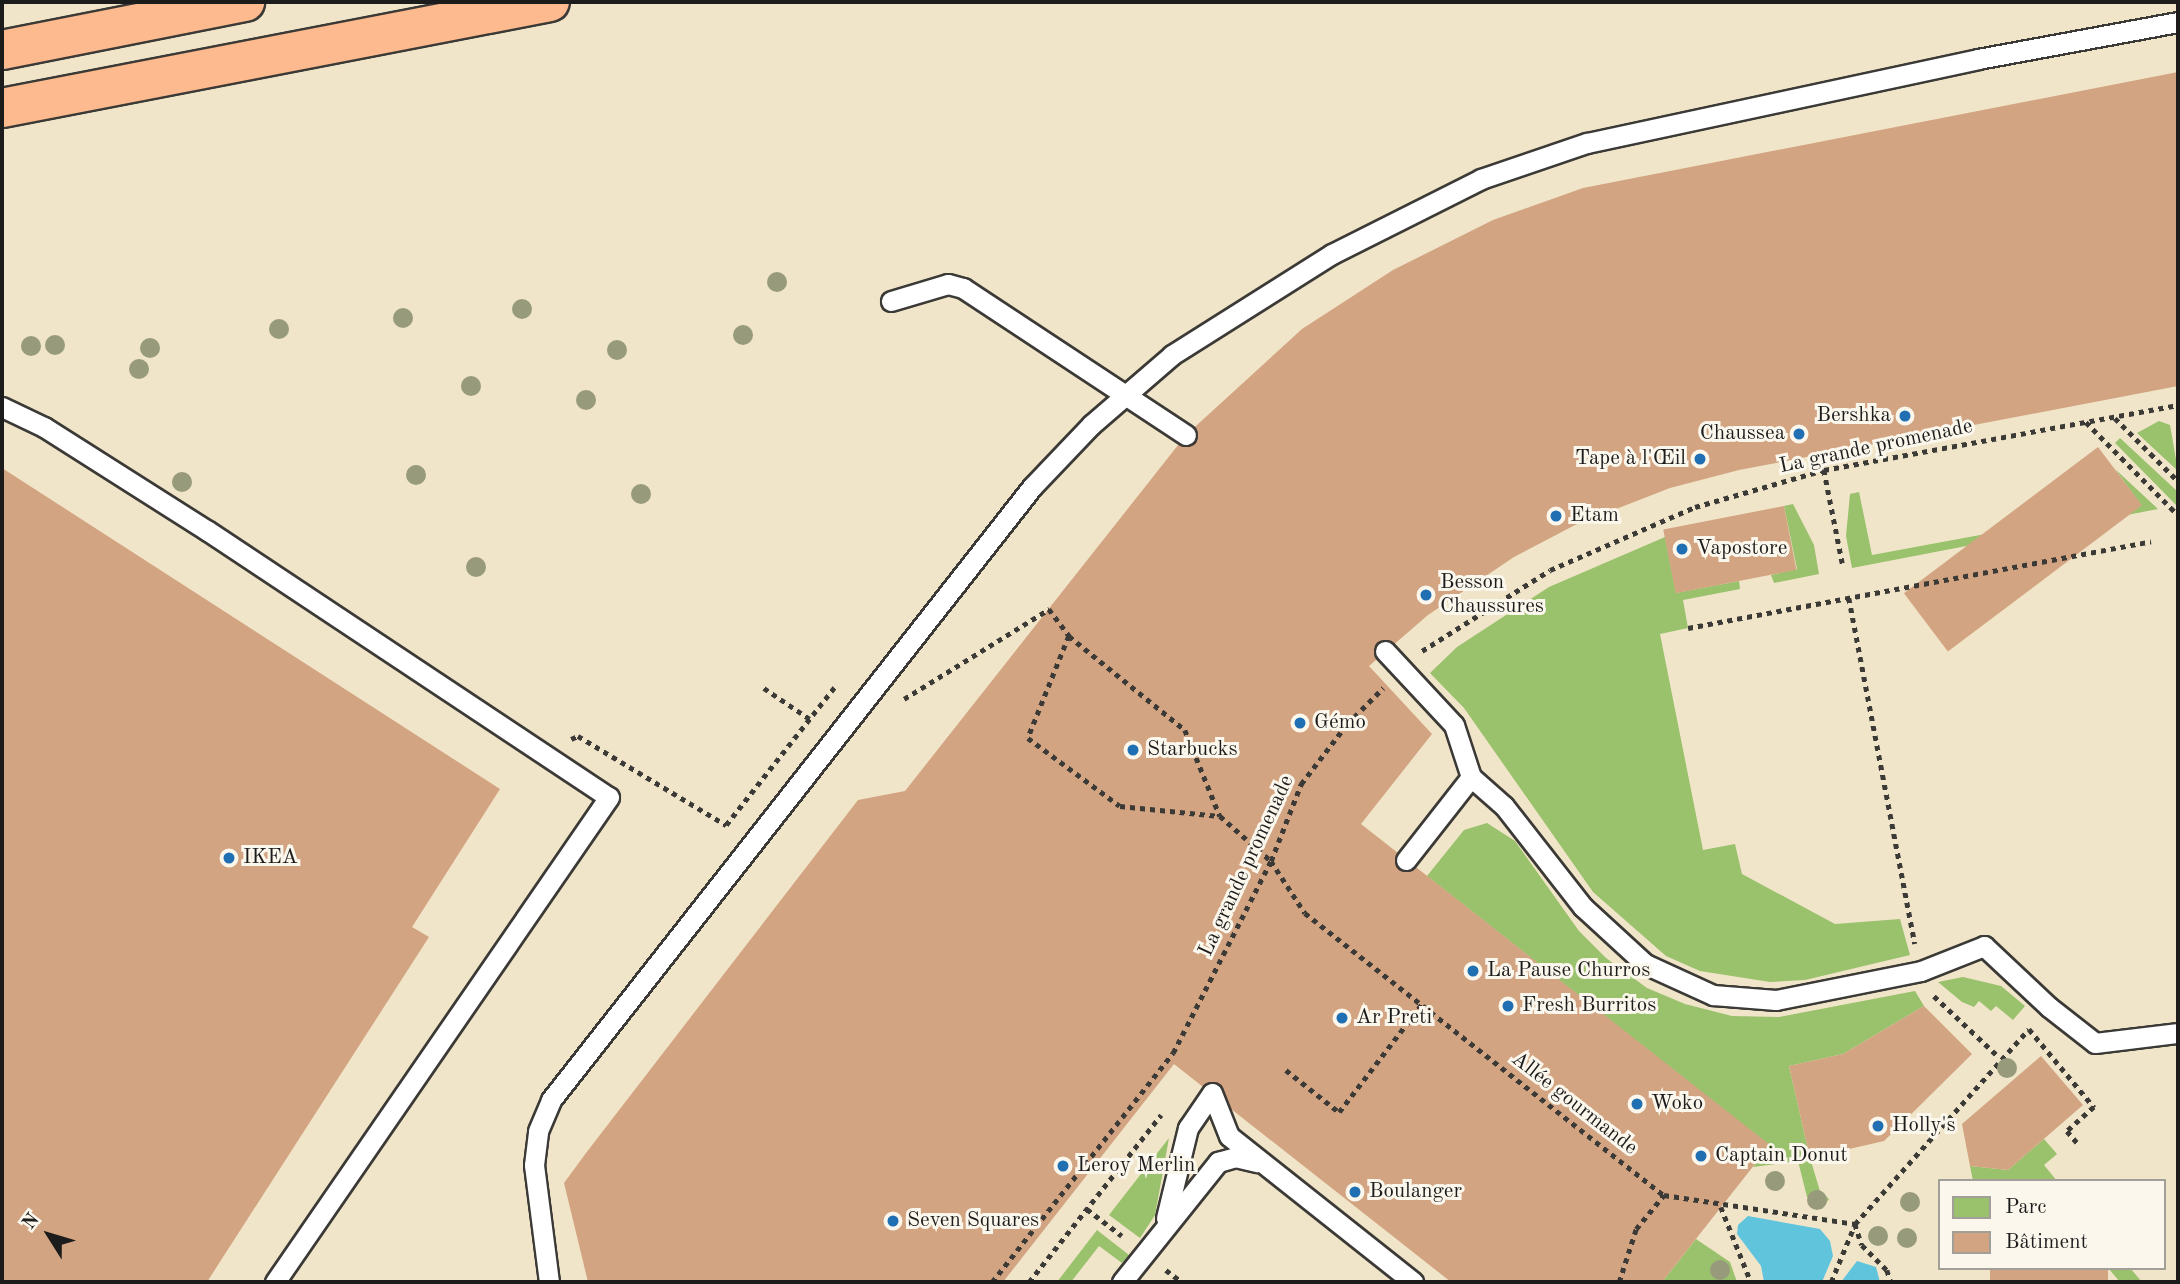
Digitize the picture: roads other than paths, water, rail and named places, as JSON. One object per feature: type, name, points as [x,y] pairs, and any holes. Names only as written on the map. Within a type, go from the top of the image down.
[{"type":"highway","points":[[2,50],[245,2]]},
{"type":"highway","points":[[2,108],[550,2]]},
{"type":"lane","points":[[549,1282],[534,1165],[538,1131],[551,1100],[1032,487],[1171,355],[1226,318],[1332,254],[1481,179],[1587,143],[1978,59],[2178,22]]},
{"type":"lane","points":[[891,301],[948,284],[963,288],[1186,435]]},
{"type":"lane","points":[[2,407],[44,428],[208,531],[609,797],[275,1282]]},
{"type":"lane","points":[[1385,651],[1454,725],[1471,777],[1504,806],[1583,907],[1645,964],[1713,995],[1776,1000],[1921,971],[1984,946],[2049,1007],[2095,1043],[2178,1033]]},
{"type":"lane","points":[[1406,860],[1471,777]]},
{"type":"lane","points":[[1165,1223],[1188,1128],[1212,1093],[1229,1136],[1259,1163],[1413,1282]]},
{"type":"lane","points":[[1122,1282],[1165,1223],[1218,1163],[1235,1157],[1259,1163]]},
{"type":"water","points":[[1748,1216],[1820,1229],[1830,1241],[1833,1256],[1822,1282],[1764,1282],[1761,1266],[1737,1234],[1738,1225]]},
{"type":"water","points":[[1857,1261],[1876,1267],[1880,1282],[1841,1282]]},
{"type":"place","name":"Bershka","points":[[1905,416]]},
{"type":"place","name":"Chaussea","points":[[1799,434]]},
{"type":"place","name":"Tape à l'Œil","points":[[1700,459]]},
{"type":"place","name":"Etam","points":[[1556,516]]},
{"type":"place","name":"Vapostore","points":[[1682,549]]},
{"type":"place","name":"Besson Chaussures","points":[[1426,595]]},
{"type":"place","name":"Gémo","points":[[1300,723]]},
{"type":"place","name":"Starbucks","points":[[1133,750]]},
{"type":"place","name":"IKEA","points":[[229,858]]},
{"type":"place","name":"La Pause Churros","points":[[1473,971]]},
{"type":"place","name":"Fresh Burritos","points":[[1508,1006]]},
{"type":"place","name":"Ar Preti","points":[[1342,1018]]},
{"type":"place","name":"Woko","points":[[1637,1104]]},
{"type":"place","name":"Holly's","points":[[1878,1126]]},
{"type":"place","name":"Captain Donut","points":[[1701,1156]]},
{"type":"place","name":"Leroy Merlin","points":[[1063,1166]]},
{"type":"place","name":"Boulanger","points":[[1355,1192]]},
{"type":"place","name":"Seven Squares","points":[[893,1221]]}]
